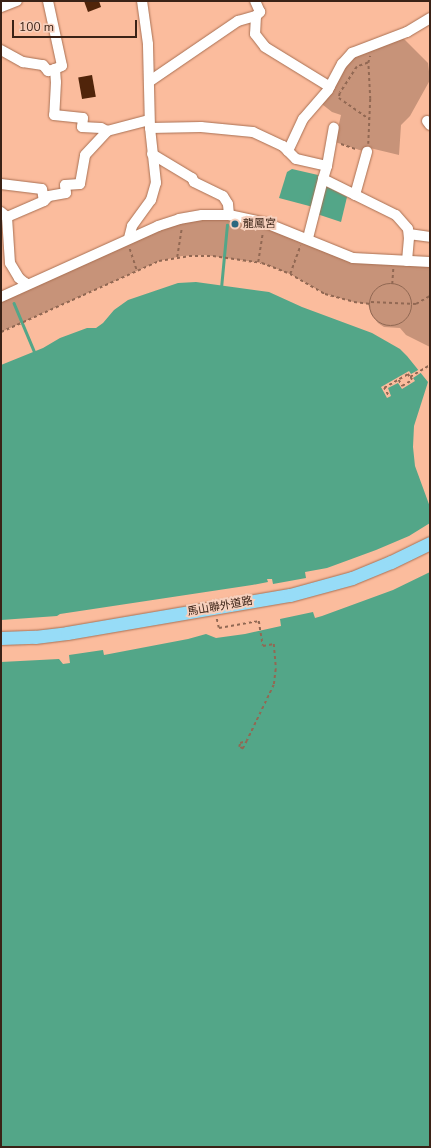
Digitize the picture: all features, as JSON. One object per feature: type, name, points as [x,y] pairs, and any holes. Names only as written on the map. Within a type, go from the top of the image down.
[{"type":"main road","name":"馬山聯外道路","points":[[1,638],[35,637],[74,632],[290,595],[352,578],[391,562],[430,543]]},
{"type":"street","points":[[1,7],[17,1]]},
{"type":"street","points":[[1,50],[23,62],[43,65],[48,71],[62,66],[48,1]]},
{"type":"street","points":[[129,241],[132,226],[149,203],[155,189],[157,177],[152,154],[148,44],[142,1]]},
{"type":"street","points":[[150,81],[238,21],[256,16],[260,12],[255,1]]},
{"type":"street","points":[[256,16],[257,22],[254,29],[255,34],[265,47],[330,87]]},
{"type":"street","points":[[288,151],[303,119],[330,87],[342,64],[352,53],[407,32],[430,18]]},
{"type":"street","points":[[55,69],[56,82],[54,115],[83,118],[82,127],[101,128],[107,131],[150,124],[253,132],[283,146],[298,160],[327,166]]},
{"type":"street","points":[[305,241],[327,166],[334,128]]},
{"type":"street","points":[[28,284],[25,284],[19,278],[10,262],[5,247],[4,214],[44,201],[49,196],[66,193],[65,185],[80,184],[85,155],[107,131]]},
{"type":"street","points":[[355,195],[367,152]]},
{"type":"street","points":[[152,154],[192,178],[194,182],[223,196],[228,204],[229,215]]},
{"type":"street","points":[[323,179],[391,211],[406,225],[409,234],[407,261]]},
{"type":"street","points":[[1,184],[42,189],[44,201]]},
{"type":"street","points":[[1,297],[180,219],[202,215],[229,215],[271,224],[305,241],[353,258],[430,262]]},
{"type":"street","points":[[409,234],[430,237]]},
{"type":"path","points":[[335,142],[367,152],[369,120],[368,63],[376,43]]},
{"type":"path","points":[[368,63],[357,67],[340,93],[340,98],[369,120]]},
{"type":"path","points":[[178,257],[183,224],[179,225]]},
{"type":"path","points":[[258,262],[264,229]]},
{"type":"path","points":[[129,241],[137,270]]},
{"type":"path","points":[[290,274],[305,241]]},
{"type":"path","points":[[1,332],[137,270],[159,261],[178,257],[213,256],[258,262],[290,274],[325,294],[354,302],[416,304],[430,296]]},
{"type":"path","points":[[389,266],[393,266],[392,284]]},
{"type":"path","points":[[392,284],[404,288],[408,293],[412,304],[407,319],[395,326],[382,323],[376,319],[372,313],[371,303],[378,288],[392,284]]},
{"type":"path","points":[[410,377],[430,365]]},
{"type":"path","points":[[388,395],[384,388],[408,374],[410,377]]},
{"type":"path","points":[[399,380],[402,386],[412,380],[410,377]]},
{"type":"path","points":[[217,613],[219,628],[259,621],[263,646],[274,644],[276,669],[274,685],[247,741],[272,693],[276,677],[274,644],[263,646],[260,624]]},
{"type":"shaded area","points":[[399,34],[428,63],[430,80],[410,116],[401,125],[399,155],[370,148],[369,153],[335,142],[341,115],[332,112],[318,101],[348,58]]},
{"type":"shaded area","points":[[292,169],[318,175],[320,181],[313,207],[279,198],[287,172]]},
{"type":"shaded area","points":[[324,185],[347,197],[341,222],[317,214]]},
{"type":"shaded area","points":[[229,215],[353,258],[430,262],[430,347],[406,335],[400,328],[384,327],[378,323],[371,314],[368,304],[354,302],[325,294],[290,274],[262,263],[205,255],[182,256],[159,261],[1,332],[1,297],[158,226]]},
{"type":"shaded area","points":[[196,282],[269,292],[302,307],[372,333],[400,349],[407,356],[428,382],[414,426],[413,447],[415,466],[430,507],[430,523],[409,536],[376,550],[327,568],[305,572],[306,578],[273,584],[272,579],[267,579],[268,582],[252,585],[60,614],[57,616],[1,620],[1,365],[43,348],[60,338],[87,328],[96,328],[103,323],[114,310],[128,300],[178,283]]},
{"type":"shaded area","points":[[430,572],[430,1147],[1,1147],[1,662],[59,659],[63,664],[70,663],[69,655],[103,650],[104,655],[188,639],[206,634],[216,638],[245,634],[281,626],[280,619],[313,612],[315,618],[322,616],[393,590]]},
{"type":"pier","points":[[420,369],[422,372],[413,378],[415,381],[402,389],[398,383],[388,388],[391,396],[387,398],[381,387],[409,371],[411,374]]},
{"type":"building","points":[[84,1],[99,1],[101,7],[88,12]]},
{"type":"building","points":[[92,75],[96,97],[82,99],[78,77]]},
{"type":"waterway","points":[[221,288],[227,225]]},
{"type":"waterway","points":[[14,303],[35,353]]},
{"type":"place","name":"龍鳳宮","points":[[235,224]]}]
